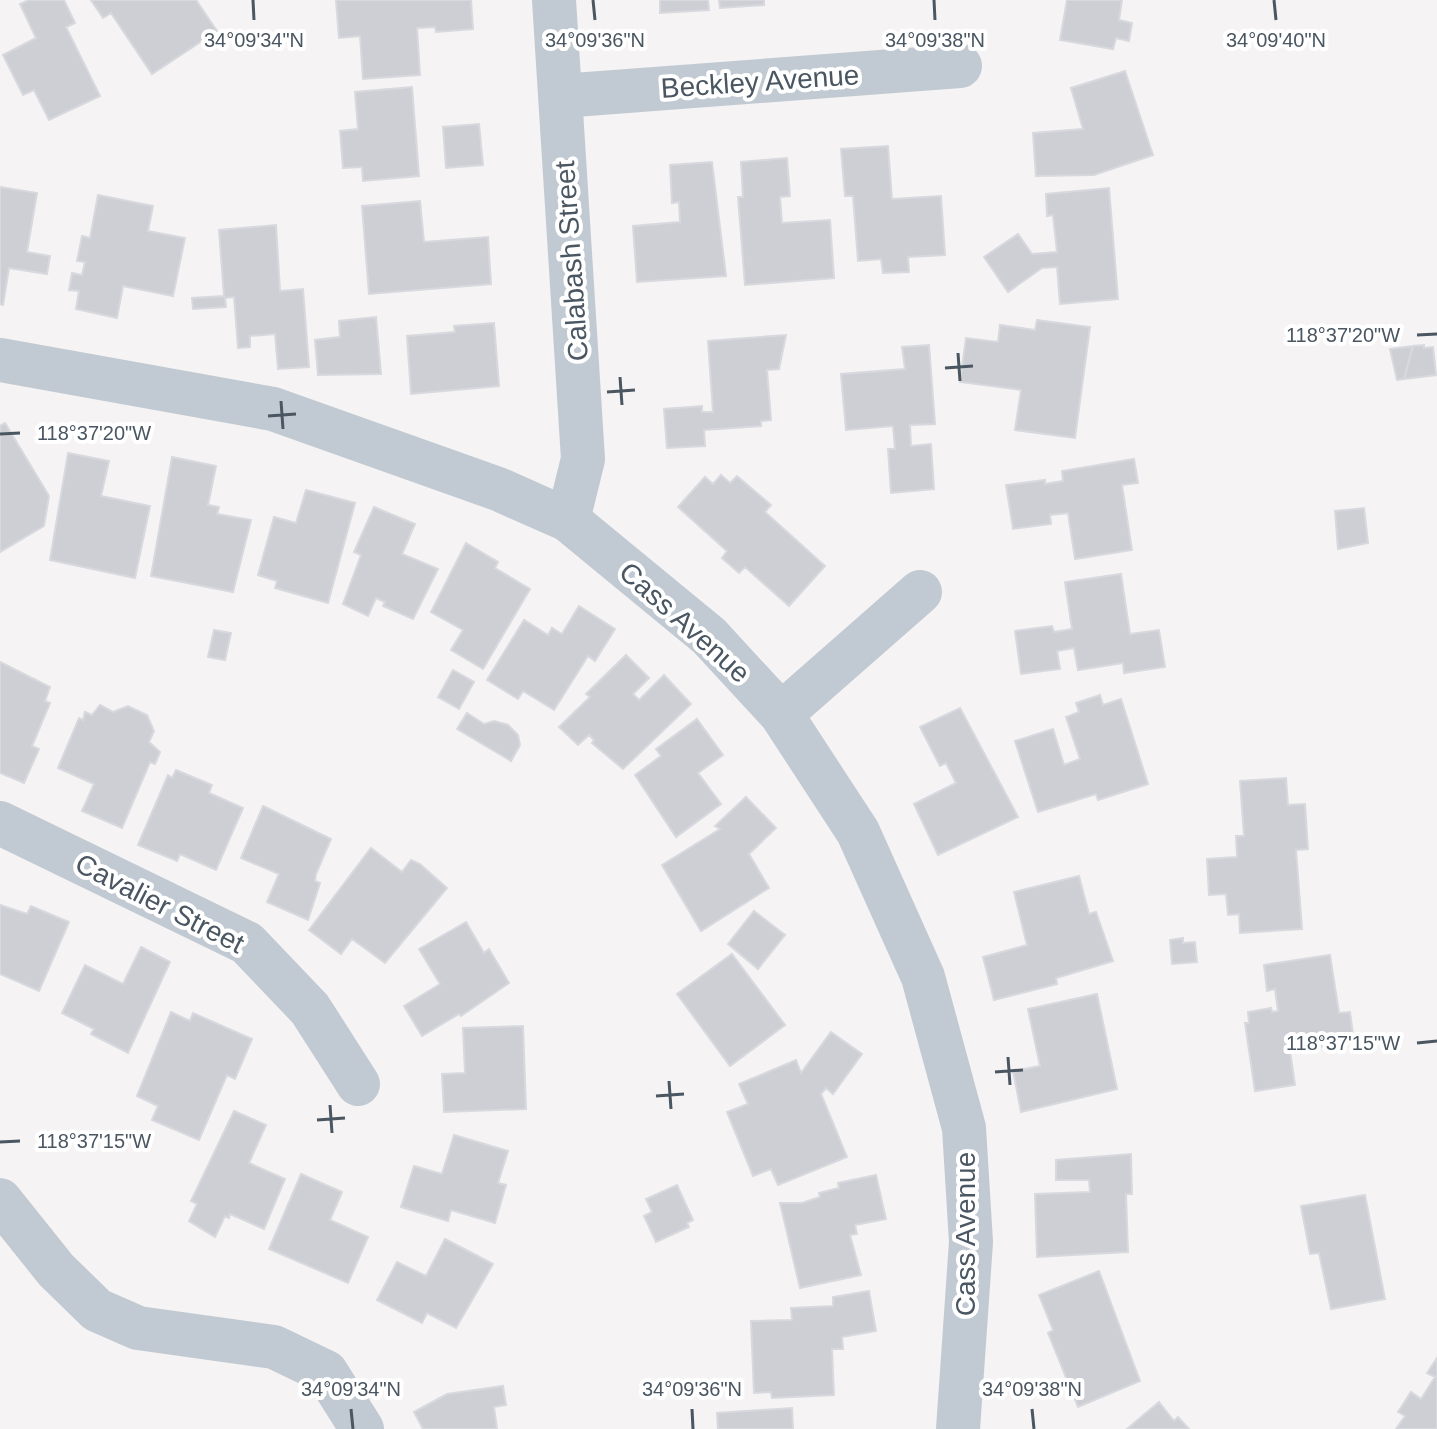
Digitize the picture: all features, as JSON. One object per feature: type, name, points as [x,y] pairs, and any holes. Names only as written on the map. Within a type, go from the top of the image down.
[{"type":"street","name":"Calabash Street","points":[[554,0],[583,459],[568,520]]},
{"type":"street","name":"Beckley Avenue","points":[[561,96],[960,66]]},
{"type":"street","name":"Cass Avenue","points":[[0,360],[273,409],[498,489],[568,520],[709,636],[781,714],[858,832],[923,977],[964,1128],[971,1242],[958,1429]]},
{"type":"street","points":[[781,714],[920,592]]},
{"type":"street","name":"Cavalier Street","points":[[0,823],[247,943],[310,1009],[358,1084]]},
{"type":"street","points":[[0,1200],[56,1270],[97,1310],[138,1328],[274,1347],[326,1372],[362,1429]]},
{"type":"building","points":[[29,0],[64,0],[75,23],[66,27],[100,96],[49,120],[34,90],[23,95],[3,55],[36,38],[20,4]]},
{"type":"building","points":[[91,0],[196,0],[217,31],[152,74],[111,13],[103,18]]},
{"type":"building","points":[[336,0],[471,0],[473,29],[436,32],[435,27],[417,28],[420,75],[363,79],[360,36],[339,38]]},
{"type":"building","points":[[660,0],[708,0],[709,10],[660,13]]},
{"type":"building","points":[[719,0],[764,0],[764,5],[720,8]]},
{"type":"building","points":[[1067,0],[1122,0],[1119,20],[1132,23],[1129,41],[1116,38],[1113,49],[1060,40]]},
{"type":"building","points":[[1125,71],[1153,155],[1094,175],[1036,176],[1033,133],[1083,129],[1071,88]]},
{"type":"building","points":[[412,87],[419,176],[363,181],[362,167],[343,168],[340,131],[358,129],[355,92]]},
{"type":"building","points":[[479,124],[483,165],[446,168],[443,127]]},
{"type":"building","points":[[888,146],[892,199],[941,196],[945,255],[908,257],[909,272],[883,273],[881,259],[858,261],[853,196],[845,196],[841,149]]},
{"type":"building","points":[[787,158],[790,196],[780,197],[782,223],[830,220],[834,278],[745,285],[738,197],[743,197],[741,162]]},
{"type":"building","points":[[712,162],[726,276],[637,282],[633,226],[680,222],[679,202],[672,203],[670,165]]},
{"type":"building","points":[[0,187],[37,193],[27,252],[50,256],[47,274],[9,268],[3,305],[0,304]]},
{"type":"building","points":[[1109,188],[1118,299],[1060,304],[1057,267],[1042,268],[1008,292],[984,257],[1018,234],[1032,254],[1057,252],[1053,215],[1047,216],[1046,194]]},
{"type":"building","points":[[98,195],[153,206],[148,231],[185,238],[173,296],[123,286],[117,318],[76,309],[79,291],[69,290],[72,273],[82,275],[85,262],[77,261],[82,236],[90,238]]},
{"type":"building","points":[[420,201],[424,242],[488,237],[491,284],[369,294],[362,206]]},
{"type":"building","points":[[276,225],[280,291],[303,289],[309,367],[278,369],[275,334],[250,336],[250,347],[238,348],[234,297],[225,298],[226,307],[193,309],[192,298],[224,296],[219,230]]},
{"type":"building","points":[[376,317],[381,374],[318,375],[315,340],[340,337],[339,321]]},
{"type":"building","points":[[1037,320],[1090,327],[1075,438],[1015,430],[1021,390],[960,382],[966,338],[998,342],[1000,325],[1035,330]]},
{"type":"building","points":[[494,323],[499,386],[411,394],[407,336],[455,332],[454,326]]},
{"type":"building","points":[[786,335],[779,369],[767,370],[771,420],[761,421],[761,426],[704,430],[705,446],[667,448],[664,409],[702,406],[702,412],[713,412],[708,341]]},
{"type":"building","points":[[929,345],[935,424],[910,425],[911,446],[931,444],[934,489],[891,493],[888,449],[895,449],[893,426],[846,430],[841,374],[905,369],[902,347]]},
{"type":"building","points":[[1424,345],[1424,348],[1433,347],[1436,375],[1404,379],[1413,346]]},
{"type":"building","points":[[1413,346],[1404,379],[1397,380],[1390,349]]},
{"type":"building","points":[[5,423],[49,496],[44,526],[0,552],[0,426]]},
{"type":"building","points":[[68,453],[109,461],[101,496],[150,506],[135,578],[50,560]]},
{"type":"building","points":[[172,457],[216,466],[208,505],[219,507],[217,514],[251,520],[233,592],[151,576]]},
{"type":"building","points":[[1134,459],[1138,483],[1122,485],[1132,550],[1075,559],[1068,513],[1050,515],[1051,524],[1013,529],[1006,485],[1063,481],[1062,471]]},
{"type":"building","points":[[721,475],[730,483],[737,476],[771,505],[765,512],[825,566],[789,606],[745,567],[739,573],[722,558],[727,551],[678,507],[705,477],[713,484]]},
{"type":"building","points":[[306,490],[355,503],[328,603],[275,588],[277,581],[258,575],[274,517],[296,523]]},
{"type":"building","points":[[374,507],[415,524],[402,554],[438,569],[413,619],[383,606],[385,602],[376,598],[368,616],[343,604],[361,555],[354,552]]},
{"type":"building","points":[[1364,508],[1368,543],[1338,549],[1335,511]]},
{"type":"building","points":[[466,543],[498,562],[495,568],[530,589],[483,669],[451,650],[463,630],[431,612]]},
{"type":"building","points":[[1121,574],[1130,634],[1159,630],[1165,667],[1124,673],[1123,663],[1078,670],[1074,648],[1057,651],[1060,669],[1021,674],[1015,631],[1052,626],[1054,632],[1072,629],[1065,582]]},
{"type":"building","points":[[579,606],[615,629],[595,661],[588,656],[554,710],[523,691],[518,699],[487,680],[524,620],[548,635],[552,628],[562,634]]},
{"type":"building","points":[[214,630],[231,633],[225,660],[208,657]]},
{"type":"building","points":[[626,655],[649,678],[633,694],[639,700],[664,675],[691,704],[623,769],[592,743],[594,740],[589,735],[578,745],[559,727],[590,697],[586,694]]},
{"type":"building","points":[[0,662],[50,687],[45,701],[50,703],[32,746],[39,749],[24,783],[0,773]]},
{"type":"building","points":[[453,670],[474,682],[459,709],[438,697]]},
{"type":"building","points":[[1100,695],[1103,705],[1121,699],[1148,784],[1098,800],[1096,794],[1038,812],[1015,741],[1053,729],[1064,765],[1080,759],[1066,717],[1079,712],[1076,703]]},
{"type":"building","points":[[100,705],[113,712],[128,706],[147,715],[154,731],[149,742],[160,752],[155,764],[150,762],[122,828],[82,811],[94,784],[58,768],[79,718],[83,720],[85,712],[92,715]]},
{"type":"building","points":[[960,708],[1018,817],[938,855],[914,804],[956,783],[946,763],[940,766],[920,727]]},
{"type":"building","points":[[467,713],[484,724],[494,721],[508,725],[518,735],[520,745],[511,761],[457,729]]},
{"type":"building","points":[[697,719],[723,755],[698,773],[721,804],[676,837],[635,775],[661,756],[656,749]]},
{"type":"building","points":[[176,770],[212,785],[209,793],[243,808],[216,870],[180,854],[177,861],[138,845],[168,775],[172,778]]},
{"type":"building","points":[[1286,778],[1288,805],[1305,804],[1308,849],[1296,850],[1302,929],[1240,933],[1239,914],[1228,915],[1226,894],[1209,895],[1207,859],[1237,857],[1236,836],[1244,836],[1240,781]]},
{"type":"building","points":[[746,797],[776,828],[749,854],[769,888],[701,931],[662,865],[720,829],[715,826]]},
{"type":"building","points":[[263,806],[331,839],[316,874],[315,881],[320,883],[308,920],[267,902],[279,874],[241,858]]},
{"type":"building","points":[[371,848],[402,872],[411,860],[420,864],[447,888],[385,963],[352,939],[341,954],[309,930]]},
{"type":"building","points":[[1079,876],[1089,914],[1096,912],[1113,961],[1056,978],[1057,984],[994,1000],[983,957],[1027,945],[1014,892]]},
{"type":"building","points":[[0,905],[27,914],[31,906],[69,922],[39,991],[0,974]]},
{"type":"building","points":[[754,911],[785,935],[758,969],[728,944]]},
{"type":"building","points":[[466,922],[484,953],[489,949],[509,983],[461,1016],[459,1014],[422,1036],[404,1006],[440,984],[419,949]]},
{"type":"building","points":[[1183,938],[1183,943],[1195,942],[1197,962],[1172,964],[1170,940]]},
{"type":"building","points":[[141,947],[170,962],[128,1053],[91,1034],[94,1029],[62,1013],[85,965],[123,984]]},
{"type":"building","points":[[732,954],[785,1025],[730,1066],[677,994]]},
{"type":"building","points":[[1330,955],[1339,1013],[1350,1012],[1354,1042],[1290,1051],[1295,1085],[1255,1091],[1245,1023],[1249,1023],[1248,1012],[1271,1008],[1272,1012],[1278,1011],[1275,989],[1267,991],[1264,965]]},
{"type":"building","points":[[1097,994],[1117,1089],[1021,1112],[1013,1071],[1040,1066],[1028,1009]]},
{"type":"building","points":[[171,1012],[190,1021],[193,1013],[252,1039],[235,1079],[227,1075],[199,1140],[152,1120],[158,1106],[137,1096]]},
{"type":"building","points":[[523,1026],[526,1109],[444,1112],[442,1074],[465,1073],[463,1028]]},
{"type":"building","points":[[831,1032],[862,1054],[833,1094],[826,1088],[821,1094],[847,1157],[778,1185],[771,1169],[753,1176],[727,1112],[748,1104],[739,1084],[796,1060],[801,1073]]},
{"type":"building","points":[[234,1111],[266,1125],[249,1163],[285,1179],[264,1229],[230,1214],[229,1218],[225,1216],[215,1237],[189,1221],[197,1204],[191,1201]]},
{"type":"building","points":[[454,1135],[508,1151],[498,1183],[506,1185],[495,1223],[451,1210],[448,1221],[401,1207],[414,1166],[442,1174]]},
{"type":"building","points":[[1131,1154],[1132,1194],[1126,1194],[1128,1252],[1037,1257],[1035,1194],[1090,1192],[1089,1180],[1056,1180],[1056,1160]]},
{"type":"building","points":[[301,1174],[342,1192],[330,1220],[368,1237],[348,1283],[269,1249]]},
{"type":"building","points":[[876,1175],[886,1219],[855,1225],[857,1234],[850,1235],[861,1275],[800,1288],[780,1203],[802,1203],[820,1197],[819,1193],[839,1188],[838,1183]]},
{"type":"building","points":[[677,1185],[693,1220],[687,1223],[689,1227],[656,1242],[644,1216],[652,1212],[646,1199]]},
{"type":"building","points":[[1365,1195],[1385,1299],[1331,1309],[1319,1253],[1310,1254],[1301,1206]]},
{"type":"building","points":[[445,1239],[493,1264],[456,1328],[427,1313],[422,1323],[377,1300],[397,1262],[426,1276]]},
{"type":"building","points":[[1099,1271],[1140,1381],[1078,1407],[1048,1333],[1053,1330],[1039,1295]]},
{"type":"building","points":[[869,1291],[876,1331],[842,1337],[843,1349],[832,1349],[834,1395],[772,1398],[771,1392],[754,1393],[751,1321],[792,1320],[791,1308],[833,1306],[833,1297]]},
{"type":"building","points":[[1437,1358],[1437,1429],[1396,1429],[1405,1416],[1398,1412],[1411,1392],[1421,1399],[1435,1377],[1427,1373]]},
{"type":"building","points":[[503,1386],[506,1405],[494,1407],[497,1429],[423,1429],[414,1412],[447,1394]]},
{"type":"building","points":[[1159,1402],[1174,1421],[1178,1417],[1189,1429],[1127,1429]]},
{"type":"building","points":[[792,1408],[793,1429],[718,1429],[717,1413]]}]
